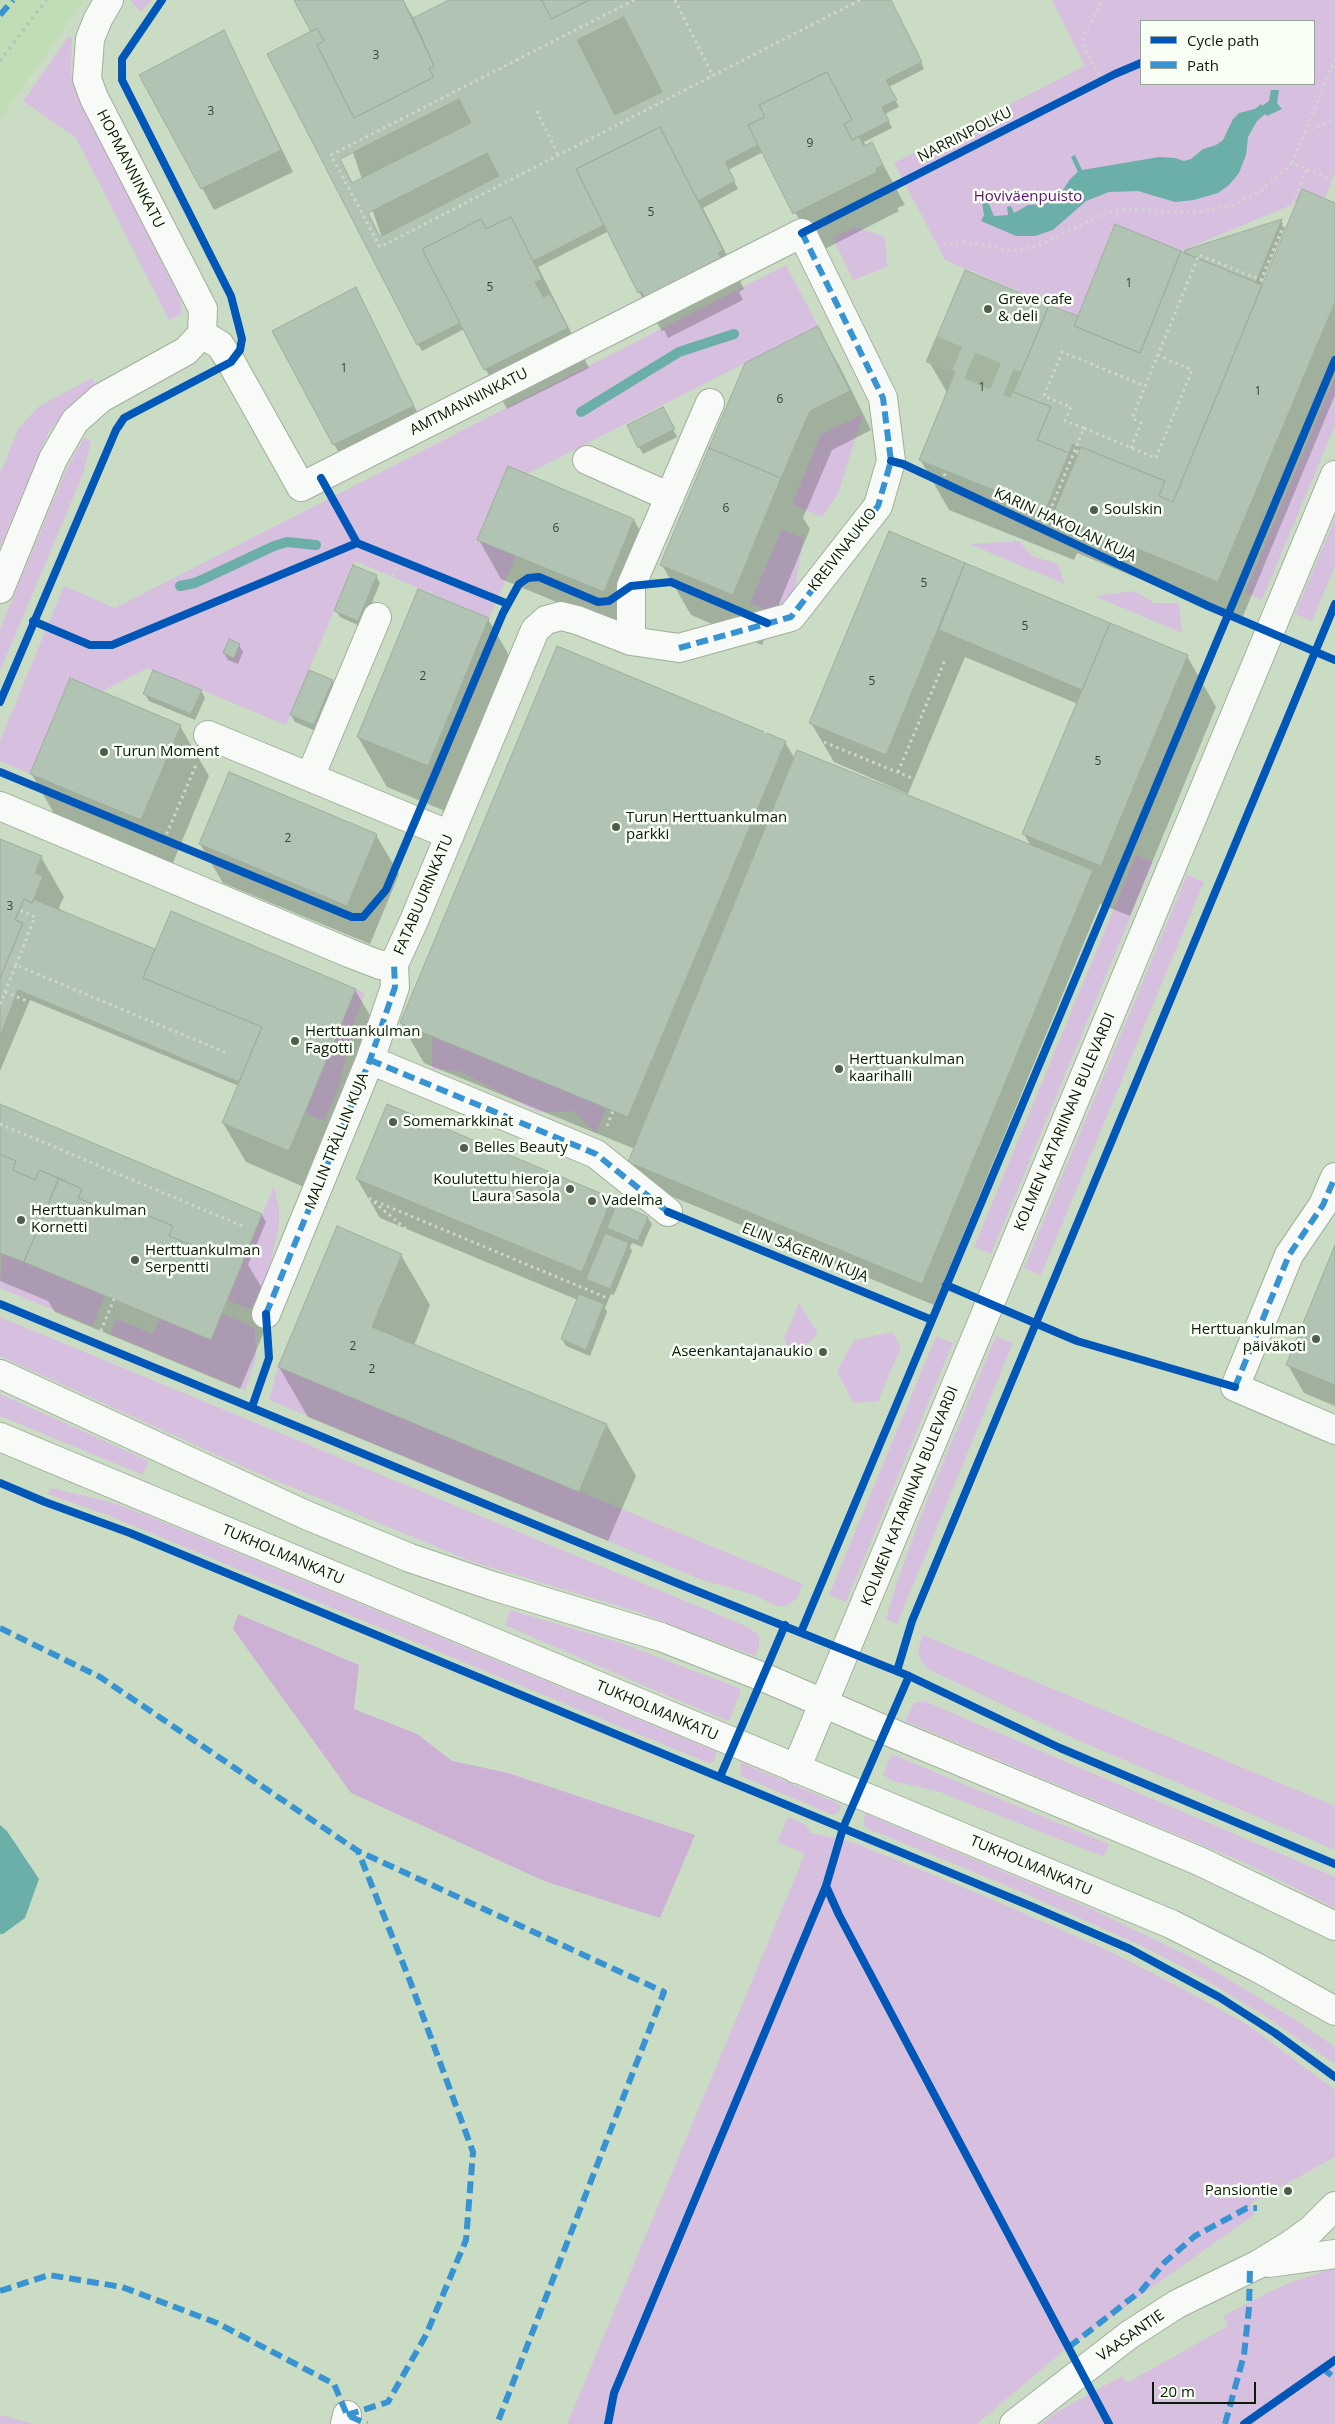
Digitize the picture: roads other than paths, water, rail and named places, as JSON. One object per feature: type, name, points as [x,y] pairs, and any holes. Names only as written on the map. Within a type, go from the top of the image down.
[{"type":"street","name":"HOPMANNINKATU","points":[[109,0],[98,19],[90,39],[87,79],[94,98],[203,309],[202,334]]},
{"type":"street","name":"AMTMANNINKATU","points":[[202,334],[220,345],[301,487],[802,233]]},
{"type":"street","name":"KREIVINAUKIO","points":[[679,648],[790,617],[878,506],[890,462],[883,398],[802,233]]},
{"type":"street","points":[[0,589],[53,459],[75,422],[101,398],[186,351],[202,334]]},
{"type":"street","points":[[631,641],[631,586],[710,403]]},
{"type":"street","points":[[587,460],[670,497]]},
{"type":"street","name":"KOLMEN KATARIINAN BULEVARDI","points":[[796,1769],[1335,475]]},
{"type":"street","name":"FATABUURINKATU","points":[[0,806],[349,953],[380,965],[394,964],[400,955],[536,630],[546,620],[561,616],[577,620],[631,641],[679,648]]},
{"type":"street","points":[[310,777],[376,617]]},
{"type":"street","points":[[208,735],[450,835]]},
{"type":"street","name":"MALIN TRÄLLIN KUJA","points":[[266,1314],[370,1060],[395,987],[394,964]]},
{"type":"street","points":[[370,1060],[596,1154],[668,1212]]},
{"type":"street","points":[[1335,1177],[1323,1205],[1289,1256],[1235,1387],[1335,1430]]},
{"type":"street","points":[[0,1374],[306,1515],[410,1558],[493,1586],[661,1637],[1198,1861],[1335,1926]]},
{"type":"street","name":"TUKHOLMANKATU","points":[[0,1437],[1171,1924],[1258,1968],[1335,2011]]},
{"type":"street","name":"VAASANTIE","points":[[1014,2424],[1129,2335],[1177,2304],[1259,2264],[1323,2227],[1335,2206]]},
{"type":"street","name":"VAASANTIE","points":[[1259,2264],[1335,2254]]},
{"type":"water","points":[[1271,90],[1279,90],[1277,103],[1282,109],[1267,116],[1265,114],[1257,121],[1248,137],[1246,155],[1239,173],[1229,185],[1218,193],[1194,200],[1175,202],[1138,191],[1109,192],[1086,201],[1053,230],[1035,236],[1016,236],[981,221],[984,215],[982,203],[988,202],[994,216],[1008,215],[1007,207],[1011,206],[1014,213],[1028,205],[1045,204],[1058,198],[1070,179],[1078,172],[1071,157],[1075,155],[1082,170],[1159,157],[1175,158],[1184,161],[1191,159],[1203,149],[1216,145],[1223,140],[1233,119],[1239,113],[1255,109],[1269,101]]},
{"type":"water","points":[[0,1825],[7,1831],[39,1879],[25,1918],[3,1934],[0,1934]]},
{"type":"waterway","points":[[581,412],[679,352],[734,334]]},
{"type":"waterway","points":[[180,586],[195,583],[274,546],[287,542],[316,545]]},
{"type":"tunnel","points":[[931,349],[1016,385]]},
{"type":"railway","points":[[0,61],[46,0]]},
{"type":"place","name":"Greve cafe & deli","points":[[988,309]]},
{"type":"place","name":"Soulskin","points":[[1094,510]]},
{"type":"place","name":"Turun Moment","points":[[104,752]]},
{"type":"place","name":"Turun Herttuankulman parkki","points":[[616,827]]},
{"type":"place","name":"Herttuankulman Fagotti","points":[[295,1041]]},
{"type":"place","name":"Herttuankulman kaarihalli","points":[[839,1069]]},
{"type":"place","name":"Somemarkkinat","points":[[393,1122]]},
{"type":"place","name":"Belles Beauty","points":[[464,1148]]},
{"type":"place","name":"Koulutettu hieroja Laura Sasola","points":[[570,1189]]},
{"type":"place","name":"Vadelma","points":[[592,1201]]},
{"type":"place","name":"Herttuankulman Kornetti","points":[[21,1220]]},
{"type":"place","name":"Herttuankulman Serpentti","points":[[135,1260]]},
{"type":"place","name":"Herttuankulman päiväkoti","points":[[1316,1339]]},
{"type":"place","name":"Aseenkantajanaukio","points":[[823,1352]]},
{"type":"place","name":"Pansiontie","points":[[1288,2191]]},
{"type":"park label","name":"Hoviväenpuisto","points":[[1028,197]]}]
